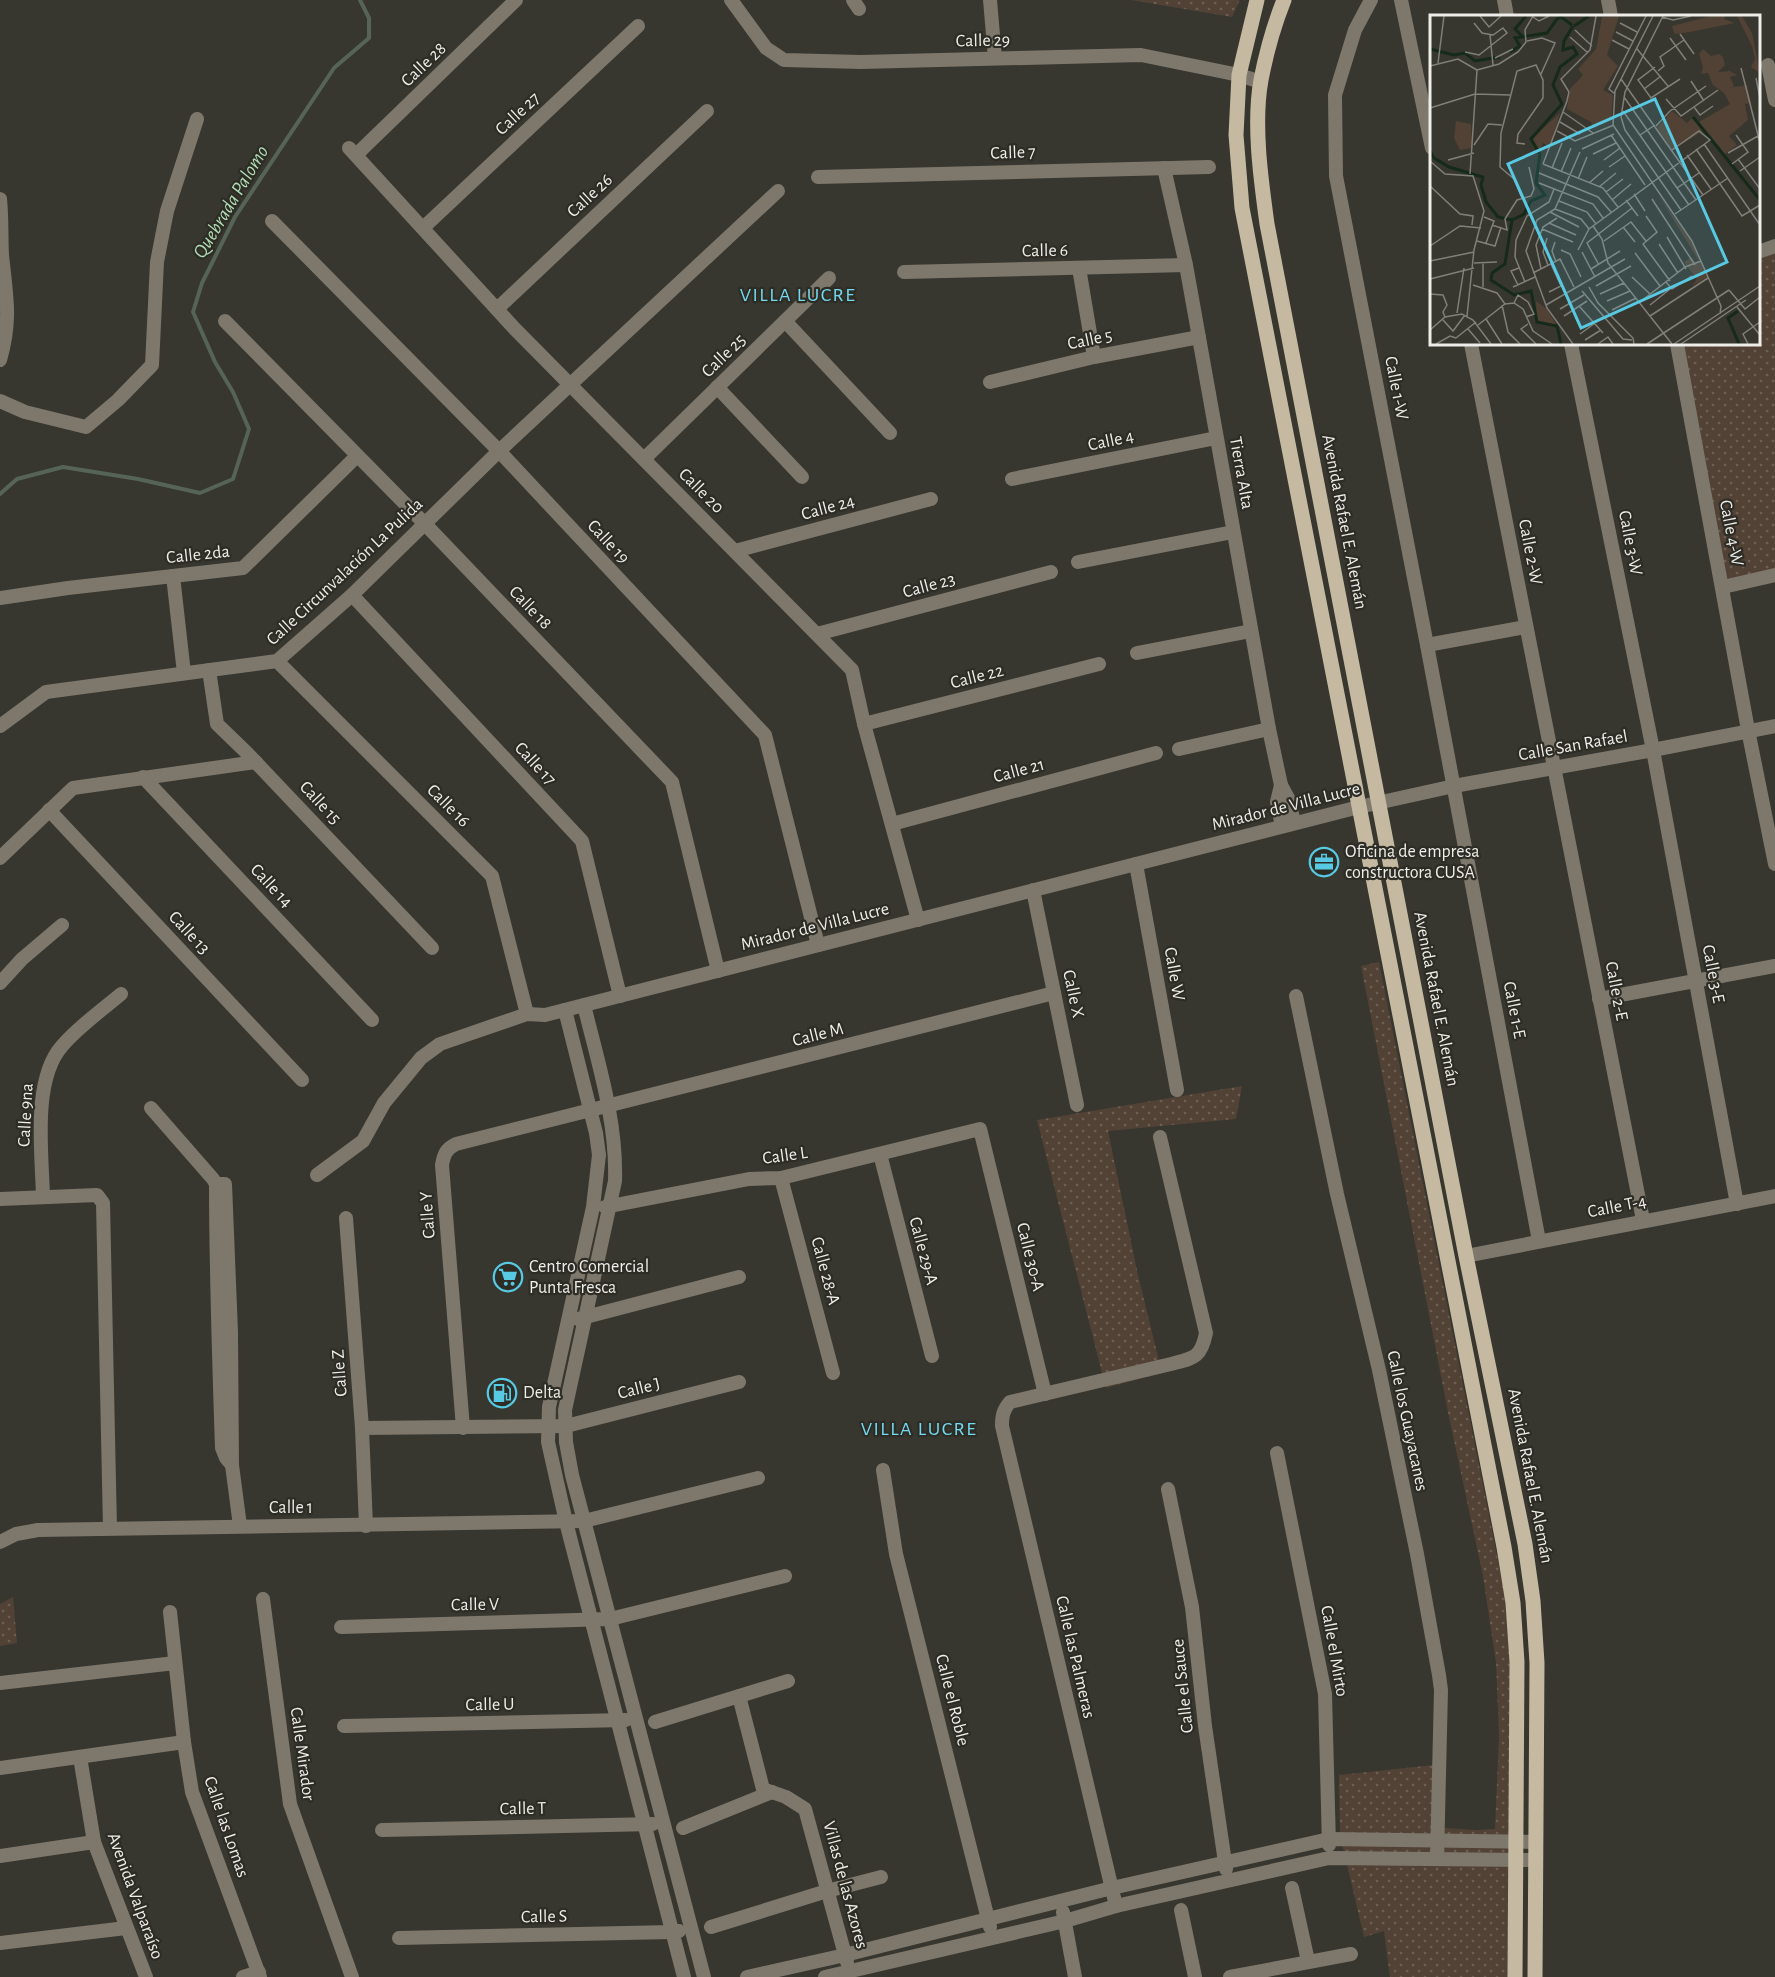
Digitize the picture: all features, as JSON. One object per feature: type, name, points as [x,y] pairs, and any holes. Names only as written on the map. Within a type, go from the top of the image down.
[{"type":"main road","points":[[1257,0],[1239,75],[1236,135],[1242,208],[1511,1592],[1517,1662],[1515,1977]]},
{"type":"main road","name":"Avenida Rafael E. Alemán","points":[[1284,0],[1260,82],[1258,137],[1267,224],[1466,1256],[1525,1544],[1533,1601],[1537,1663],[1535,1977]]},
{"type":"street","name":"Calle 29","points":[[731,0],[766,48],[784,60],[861,62],[1141,55],[1239,75],[1260,82]]},
{"type":"street","points":[[990,0],[995,58]]},
{"type":"street","name":"Calle 1-W","points":[[1371,0],[1355,30],[1335,96],[1336,176],[1454,786]]},
{"type":"street","points":[[1401,0],[1430,143]]},
{"type":"street","points":[[1504,0],[1507,15]]},
{"type":"street","points":[[1608,0],[1611,15]]},
{"type":"street","name":"Calle 28","points":[[353,152],[506,3]]},
{"type":"street","name":"Calle 27","points":[[423,228],[638,26]]},
{"type":"street","points":[[1768,65],[1775,100]]},
{"type":"street","name":"Calle 26","points":[[497,309],[707,111]]},
{"type":"street","points":[[0,401],[25,412],[86,427],[118,400],[152,365],[157,262],[167,211],[197,119]]},
{"type":"street","name":"Calle 20","points":[[353,152],[497,309],[852,670],[864,724],[918,920]]},
{"type":"street","name":"Calle 7","points":[[818,177],[1209,167]]},
{"type":"street","name":"Tierra Alta","points":[[1164,168],[1186,266],[1269,729],[1281,785],[1289,800],[1288,825]]},
{"type":"street","name":"Calle Circunvalación La Pulida","points":[[0,726],[46,692],[277,661],[352,595],[499,451],[778,191]]},
{"type":"street","points":[[0,199],[2,254],[9,318],[0,360]]},
{"type":"street","name":"Calle 19","points":[[272,220],[499,451],[765,735],[818,945]]},
{"type":"street","points":[[1760,251],[1775,246]]},
{"type":"street","name":"Calle 6","points":[[904,272],[1186,266]]},
{"type":"street","points":[[1079,268],[1094,357]]},
{"type":"street","name":"Calle 25","points":[[644,459],[829,278]]},
{"type":"street","name":"Calle 18","points":[[225,321],[425,524],[672,782],[718,971]]},
{"type":"street","points":[[784,321],[890,433]]},
{"type":"street","name":"Calle 5","points":[[990,382],[1094,357],[1199,337]]},
{"type":"street","name":"Calle 2-W","points":[[1472,345],[1554,768]]},
{"type":"street","name":"Calle 3-W","points":[[1571,345],[1653,750]]},
{"type":"street","name":"Calle 4-W","points":[[1677,345],[1775,864]]},
{"type":"street","points":[[717,387],[802,477]]},
{"type":"street","name":"Calle 4","points":[[1012,479],[1216,438]]},
{"type":"street","name":"Calle 2da","points":[[0,598],[243,568],[357,456]]},
{"type":"street","name":"Calle 24","points":[[735,551],[931,499]]},
{"type":"street","points":[[1078,562],[1233,532]]},
{"type":"street","name":"Calle 23","points":[[817,634],[1051,572]]},
{"type":"street","points":[[1723,587],[1775,575]]},
{"type":"street","points":[[173,576],[184,674]]},
{"type":"street","name":"Calle 17","points":[[352,595],[582,841],[620,996]]},
{"type":"street","points":[[1428,645],[1526,627]]},
{"type":"street","points":[[1137,653],[1251,631]]},
{"type":"street","name":"Calle 16","points":[[277,661],[492,876],[527,1014]]},
{"type":"street","name":"Calle 22","points":[[864,724],[1099,664]]},
{"type":"street","name":"Calle 15","points":[[209,670],[217,724],[256,762],[432,948]]},
{"type":"street","name":"Calle San Rafael","points":[[1378,803],[1454,786],[1775,726]]},
{"type":"street","points":[[1179,749],[1269,729]]},
{"type":"street","name":"Calle 3-E","points":[[1653,750],[1737,1204]]},
{"type":"street","name":"Calle 21","points":[[892,824],[1156,753]]},
{"type":"street","points":[[0,858],[73,788],[256,762]]},
{"type":"street","name":"Calle 2-E","points":[[1554,768],[1643,1220]]},
{"type":"street","name":"Calle 14","points":[[143,777],[372,1020]]},
{"type":"street","name":"Calle 1-E","points":[[1454,786],[1539,1241]]},
{"type":"street","name":"Mirador de Villa Lucre","points":[[317,1175],[363,1141],[384,1103],[421,1058],[440,1044],[527,1014],[545,1015],[1378,803]]},
{"type":"street","name":"Calle 13","points":[[49,810],[302,1080]]},
{"type":"street","name":"Calle W","points":[[1136,864],[1177,1090]]},
{"type":"street","name":"Calle X","points":[[1033,890],[1077,1105]]},
{"type":"street","points":[[0,983],[22,959],[62,926]]},
{"type":"street","points":[[1599,999],[1775,966]]},
{"type":"street","name":"Calle M","points":[[590,1110],[1054,993]]},
{"type":"street","name":"Calle 9na","points":[[43,1197],[42,1100],[47,1073],[62,1046],[121,994]]},
{"type":"street","name":"Calle los Guayacanes","points":[[1296,996],[1337,1194],[1381,1382],[1439,1676],[1441,1690],[1437,1859]]},
{"type":"street","points":[[584,1005],[613,1130],[616,1155],[615,1181],[565,1410],[566,1442],[584,1521],[704,1977]]},
{"type":"street","points":[[565,1010],[599,1155],[593,1208],[549,1407],[547,1426],[553,1472],[684,1977]]},
{"type":"street","points":[[151,1108],[216,1184],[217,1293],[225,1332],[226,1408],[240,1526]]},
{"type":"street","name":"Calle Y","points":[[463,1428],[442,1165],[444,1154],[448,1148],[456,1144],[590,1110]]},
{"type":"street","name":"Calle L","points":[[593,1208],[610,1207],[749,1179],[781,1178],[880,1155],[980,1128]]},
{"type":"street","name":"Calle 30-A","points":[[980,1128],[1045,1394]]},
{"type":"street","points":[[1045,1394],[1172,1364],[1193,1358],[1200,1353],[1206,1333],[1160,1137]]},
{"type":"street","points":[[599,1155],[616,1155]]},
{"type":"street","name":"Calle 29-A","points":[[880,1155],[932,1356]]},
{"type":"street","name":"Calle 28-A","points":[[781,1178],[833,1373]]},
{"type":"street","points":[[0,1198],[97,1195],[103,1203],[110,1528]]},
{"type":"street","name":"Calle T-4","points":[[1466,1256],[1775,1196]]},
{"type":"street","name":"Calle Z","points":[[346,1218],[362,1428],[366,1526]]},
{"type":"street","points":[[567,1322],[739,1277]]},
{"type":"street","name":"Calle J","points":[[362,1428],[566,1426],[739,1382]]},
{"type":"street","name":"Calle las Palmeras","points":[[1045,1394],[1010,1402],[1004,1408],[1002,1426],[1116,1906]]},
{"type":"street","name":"Calle el Mirto","points":[[1277,1453],[1325,1694],[1329,1858]]},
{"type":"street","name":"Calle el Roble","points":[[883,1470],[896,1554],[993,1938]]},
{"type":"street","name":"Calle 1","points":[[0,1542],[16,1533],[38,1530],[584,1521],[758,1478]]},
{"type":"street","name":"Calle el Sauce","points":[[1168,1489],[1192,1607],[1205,1726],[1228,1880]]},
{"type":"street","name":"Calle V","points":[[341,1627],[610,1619],[785,1575]]},
{"type":"street","name":"Calle Mirador","points":[[263,1599],[290,1804],[350,1977]]},
{"type":"street","name":"Calle las Lomas","points":[[170,1612],[184,1742],[192,1792],[259,1975]]},
{"type":"street","points":[[0,1683],[175,1663]]},
{"type":"street","points":[[655,1722],[788,1681]]},
{"type":"street","points":[[739,1696],[763,1789],[772,1792]]},
{"type":"street","name":"Calle U","points":[[344,1725],[637,1719]]},
{"type":"street","points":[[0,1768],[184,1742]]},
{"type":"street","name":"Avenida Valparaíso","points":[[80,1757],[94,1842],[146,1977]]},
{"type":"street","points":[[683,1828],[772,1792]]},
{"type":"street","name":"Villas de las Azores","points":[[772,1792],[786,1797],[805,1809],[849,1970]]},
{"type":"street","name":"Calle T","points":[[382,1830],[664,1824]]},
{"type":"street","points":[[747,1977],[845,1955],[1112,1888],[1329,1839],[1536,1842]]},
{"type":"street","points":[[0,1856],[94,1842]]},
{"type":"street","points":[[825,1977],[1065,1921],[1116,1906],[1329,1858],[1536,1860]]},
{"type":"street","points":[[711,1927],[881,1876]]},
{"type":"street","points":[[1292,1888],[1308,1961]]},
{"type":"street","points":[[1060,1901],[1075,1977]]},
{"type":"street","points":[[1181,1910],[1195,1977]]},
{"type":"street","points":[[0,1943],[126,1928]]},
{"type":"street","name":"Calle S","points":[[399,1938],[672,1932],[690,1928]]},
{"type":"street","points":[[1230,1977],[1351,1954]]},
{"type":"street","points":[[243,1977],[259,1975]]},
{"type":"shaded area","points":[[1131,0],[1240,0],[1232,17]]},
{"type":"shaded area","points":[[1775,250],[1775,575],[1723,587],[1676,345],[1760,345],[1760,256]]},
{"type":"shaded area","points":[[1379,962],[1508,1611],[1512,1671],[1509,1977],[1390,1977],[1384,1931],[1364,1937],[1340,1835],[1339,1775],[1443,1764],[1444,1828],[1495,1829],[1499,1736],[1496,1663],[1483,1576],[1449,1417],[1361,966]]},
{"type":"shaded area","points":[[1242,1086],[1236,1119],[1108,1131],[1138,1275],[1162,1373],[1106,1388],[1037,1120]]},
{"type":"shaded area","points":[[13,1597],[17,1643],[0,1646],[0,1604]]},
{"type":"waterway","name":"Quebrada Palomo","points":[[0,494],[17,479],[63,467],[138,479],[200,493],[233,479],[249,429],[193,312],[202,283],[235,217],[334,68],[369,38],[369,18],[360,0]]},
{"type":"place","name":"Oficina de empresa constructora CUSA","points":[[1324,862]]},
{"type":"place","name":"Centro Comercial Punta Fresca","points":[[508,1277]]},
{"type":"place","name":"Delta","points":[[502,1393]]},
{"type":"district","name":"VILLA LUCRE","points":[[798,295]]},
{"type":"district","name":"VILLA LUCRE","points":[[919,1429]]}]
